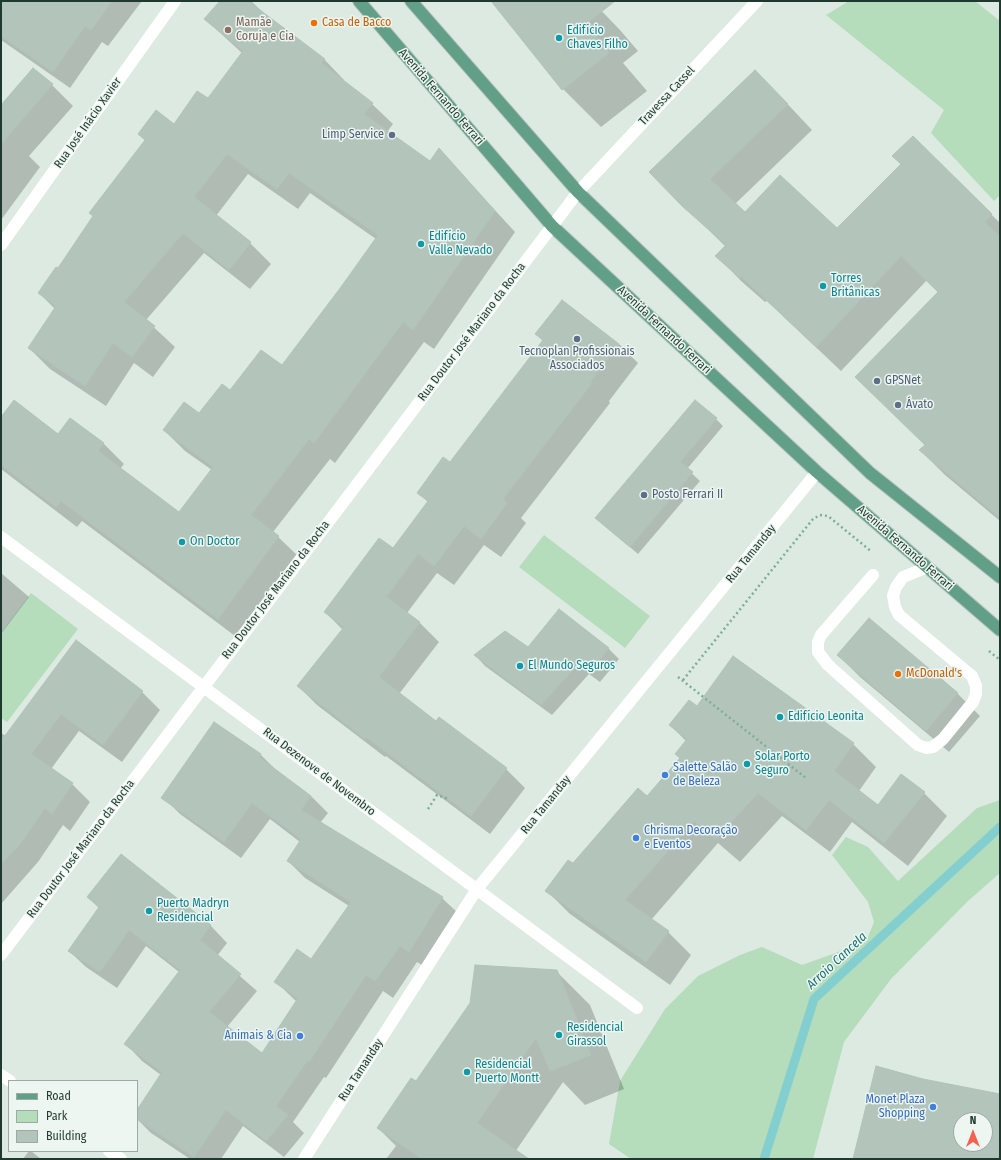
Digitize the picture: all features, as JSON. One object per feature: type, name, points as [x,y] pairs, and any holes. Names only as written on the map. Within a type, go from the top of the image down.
[{"type":"main road","name":"Avenida Fernando Ferrari","points":[[359,1],[552,226],[817,472],[1000,630]]},
{"type":"main road","points":[[411,1],[578,192],[870,473],[1000,577]]},
{"type":"street","name":"Rua José Inácio Xavier","points":[[1,245],[175,1]]},
{"type":"street","name":"Travessa Cassel","points":[[552,226],[578,192],[756,1]]},
{"type":"street","name":"Rua Doutor José Mariano da Rocha","points":[[1,955],[552,226]]},
{"type":"street","name":"Rua Tamanday","points":[[304,1159],[477,889],[817,472]]},
{"type":"street","name":"Rua Dezenove de Novembro","points":[[1,537],[637,1008]]},
{"type":"street","points":[[873,575],[821,635],[818,642],[818,652],[828,665],[913,740],[926,748],[933,747],[943,738],[973,702],[976,694],[976,686],[972,676],[899,615],[895,606],[893,596],[896,586],[903,577],[928,568]]},
{"type":"street","points":[[111,1152],[121,1159]]},
{"type":"path","points":[[661,663],[806,778]]},
{"type":"path","points":[[428,809],[437,795],[448,799]]},
{"type":"green space","points":[[849,1],[975,1],[1000,21],[1000,195],[994,201],[931,133],[944,110],[826,15]]},
{"type":"green space","points":[[544,535],[650,616],[625,648],[519,567]]},
{"type":"green space","points":[[31,593],[78,629],[7,722],[1,718],[1,633]]},
{"type":"green space","points":[[1000,800],[1000,873],[968,901],[891,979],[844,1042],[813,1159],[631,1159],[609,1144],[620,1081],[665,1009],[698,976],[740,955],[762,947],[802,965],[866,942],[874,922],[868,902],[832,855],[846,837],[868,847],[898,881],[977,808]]},
{"type":"building","points":[[1,1],[112,1],[91,30],[85,26],[53,72],[1,36]]},
{"type":"building","points":[[220,1],[248,1],[325,59],[321,63],[373,103],[364,114],[430,161],[439,148],[495,211],[413,330],[403,322],[314,443],[309,439],[251,515],[279,536],[218,619],[61,501],[56,507],[1,465],[1,417],[14,400],[58,434],[70,418],[104,443],[98,451],[179,512],[213,467],[163,430],[184,402],[199,413],[222,384],[230,390],[261,350],[282,365],[378,235],[289,173],[277,189],[227,154],[194,197],[251,242],[229,270],[183,233],[124,302],[155,326],[132,357],[113,343],[85,386],[28,348],[56,306],[38,293],[56,267],[58,268],[93,216],[89,213],[145,140],[138,134],[156,110],[174,124],[197,91],[208,98],[243,51],[204,19]]},
{"type":"building","name":"Edifício Chaves Filho","points":[[491,1],[615,1],[586,24],[609,53],[562,90]]},
{"type":"building","points":[[33,68],[53,84],[1,144],[1,105]]},
{"type":"building","points":[[755,70],[788,104],[710,179],[745,212],[780,175],[837,228],[901,164],[892,156],[913,136],[992,214],[985,222],[1000,237],[1000,518],[919,450],[925,445],[855,377],[938,292],[901,256],[816,347],[741,276],[740,278],[715,256],[726,245],[682,206],[649,172]]},
{"type":"building","points":[[562,300],[619,344],[590,382],[592,383],[503,499],[507,503],[481,539],[464,526],[434,566],[418,554],[386,597],[420,622],[379,677],[436,721],[439,717],[507,768],[471,816],[366,737],[365,739],[297,686],[344,627],[324,612],[379,538],[393,548],[428,501],[417,493],[443,457],[450,462],[543,340],[535,334]]},
{"type":"building","name":"Posto Ferrari II","points":[[695,400],[717,418],[680,462],[693,472],[630,547],[595,518]]},
{"type":"building","points":[[559,609],[609,648],[589,673],[578,664],[541,705],[474,655],[505,631],[528,647]]},
{"type":"building","name":"McDonald's","points":[[869,618],[958,693],[926,731],[837,655]]},
{"type":"building","points":[[76,640],[143,691],[103,745],[61,714],[31,754],[73,783],[52,814],[45,808],[20,844],[1,864],[1,741]]},
{"type":"building","points":[[733,656],[854,743],[834,771],[878,805],[901,774],[925,792],[884,843],[829,800],[806,830],[758,793],[716,839],[694,821],[625,900],[669,931],[646,962],[545,891],[568,860],[573,863],[638,788],[647,796],[680,758],[675,754],[687,739],[669,725],[689,700],[697,706]]},
{"type":"building","points":[[214,722],[261,754],[259,757],[311,796],[301,810],[443,897],[409,952],[400,946],[375,981],[366,975],[309,1062],[307,1061],[276,1106],[288,1115],[266,1141],[226,1110],[194,1157],[138,1120],[138,1108],[162,1072],[124,1044],[180,970],[129,930],[100,972],[68,951],[99,907],[87,897],[121,854],[211,925],[200,940],[241,974],[209,1012],[262,1053],[298,998],[274,982],[297,949],[311,959],[351,902],[287,861],[301,839],[252,803],[224,842],[161,798]]},
{"type":"building","points":[[475,965],[557,970],[591,1055],[550,1071],[536,1038],[477,1123],[529,1159],[422,1159],[377,1128],[411,1078],[416,1081],[470,1003]]},
{"type":"building","name":"Monet Plaza Shopping","points":[[876,1066],[923,1079],[1000,1094],[1000,1159],[853,1159]]},
{"type":"waterway","name":"Arroio Cancela","points":[[764,1159],[814,999],[1000,827]]},
{"type":"place","name":"Casa de Bacco","points":[[314,23]]},
{"type":"place","name":"Mamãe Coruja e Cia","points":[[228,30]]},
{"type":"place","name":"Edifício Chaves Filho","points":[[559,38]]},
{"type":"place","name":"Limp Service","points":[[392,135]]},
{"type":"place","name":"Edifício Valle Nevado","points":[[421,244]]},
{"type":"place","name":"Torres Britânicas","points":[[823,286]]},
{"type":"place","name":"Tecnoplan Profissionais Associados","points":[[577,339]]},
{"type":"place","name":"GPSNet","points":[[877,381]]},
{"type":"place","name":"Ávato","points":[[898,405]]},
{"type":"place","name":"Posto Ferrari II","points":[[644,495]]},
{"type":"place","name":"On Doctor","points":[[182,542]]},
{"type":"place","name":"El Mundo Seguros","points":[[520,666]]},
{"type":"place","name":"McDonald's","points":[[898,674]]},
{"type":"place","name":"Edifício Leonita","points":[[780,717]]},
{"type":"place","name":"Solar Porto Seguro","points":[[747,764]]},
{"type":"place","name":"Salette Salão de Beleza","points":[[665,775]]},
{"type":"place","name":"Chrisma Decoração e Eventos","points":[[636,838]]},
{"type":"place","name":"Puerto Madryn Residencial","points":[[149,911]]},
{"type":"place","name":"Residencial Girassol","points":[[559,1035]]},
{"type":"place","name":"Animais & Cia","points":[[300,1036]]},
{"type":"place","name":"Residencial Puerto Montt","points":[[467,1072]]},
{"type":"place","name":"Monet Plaza Shopping","points":[[933,1107]]}]
